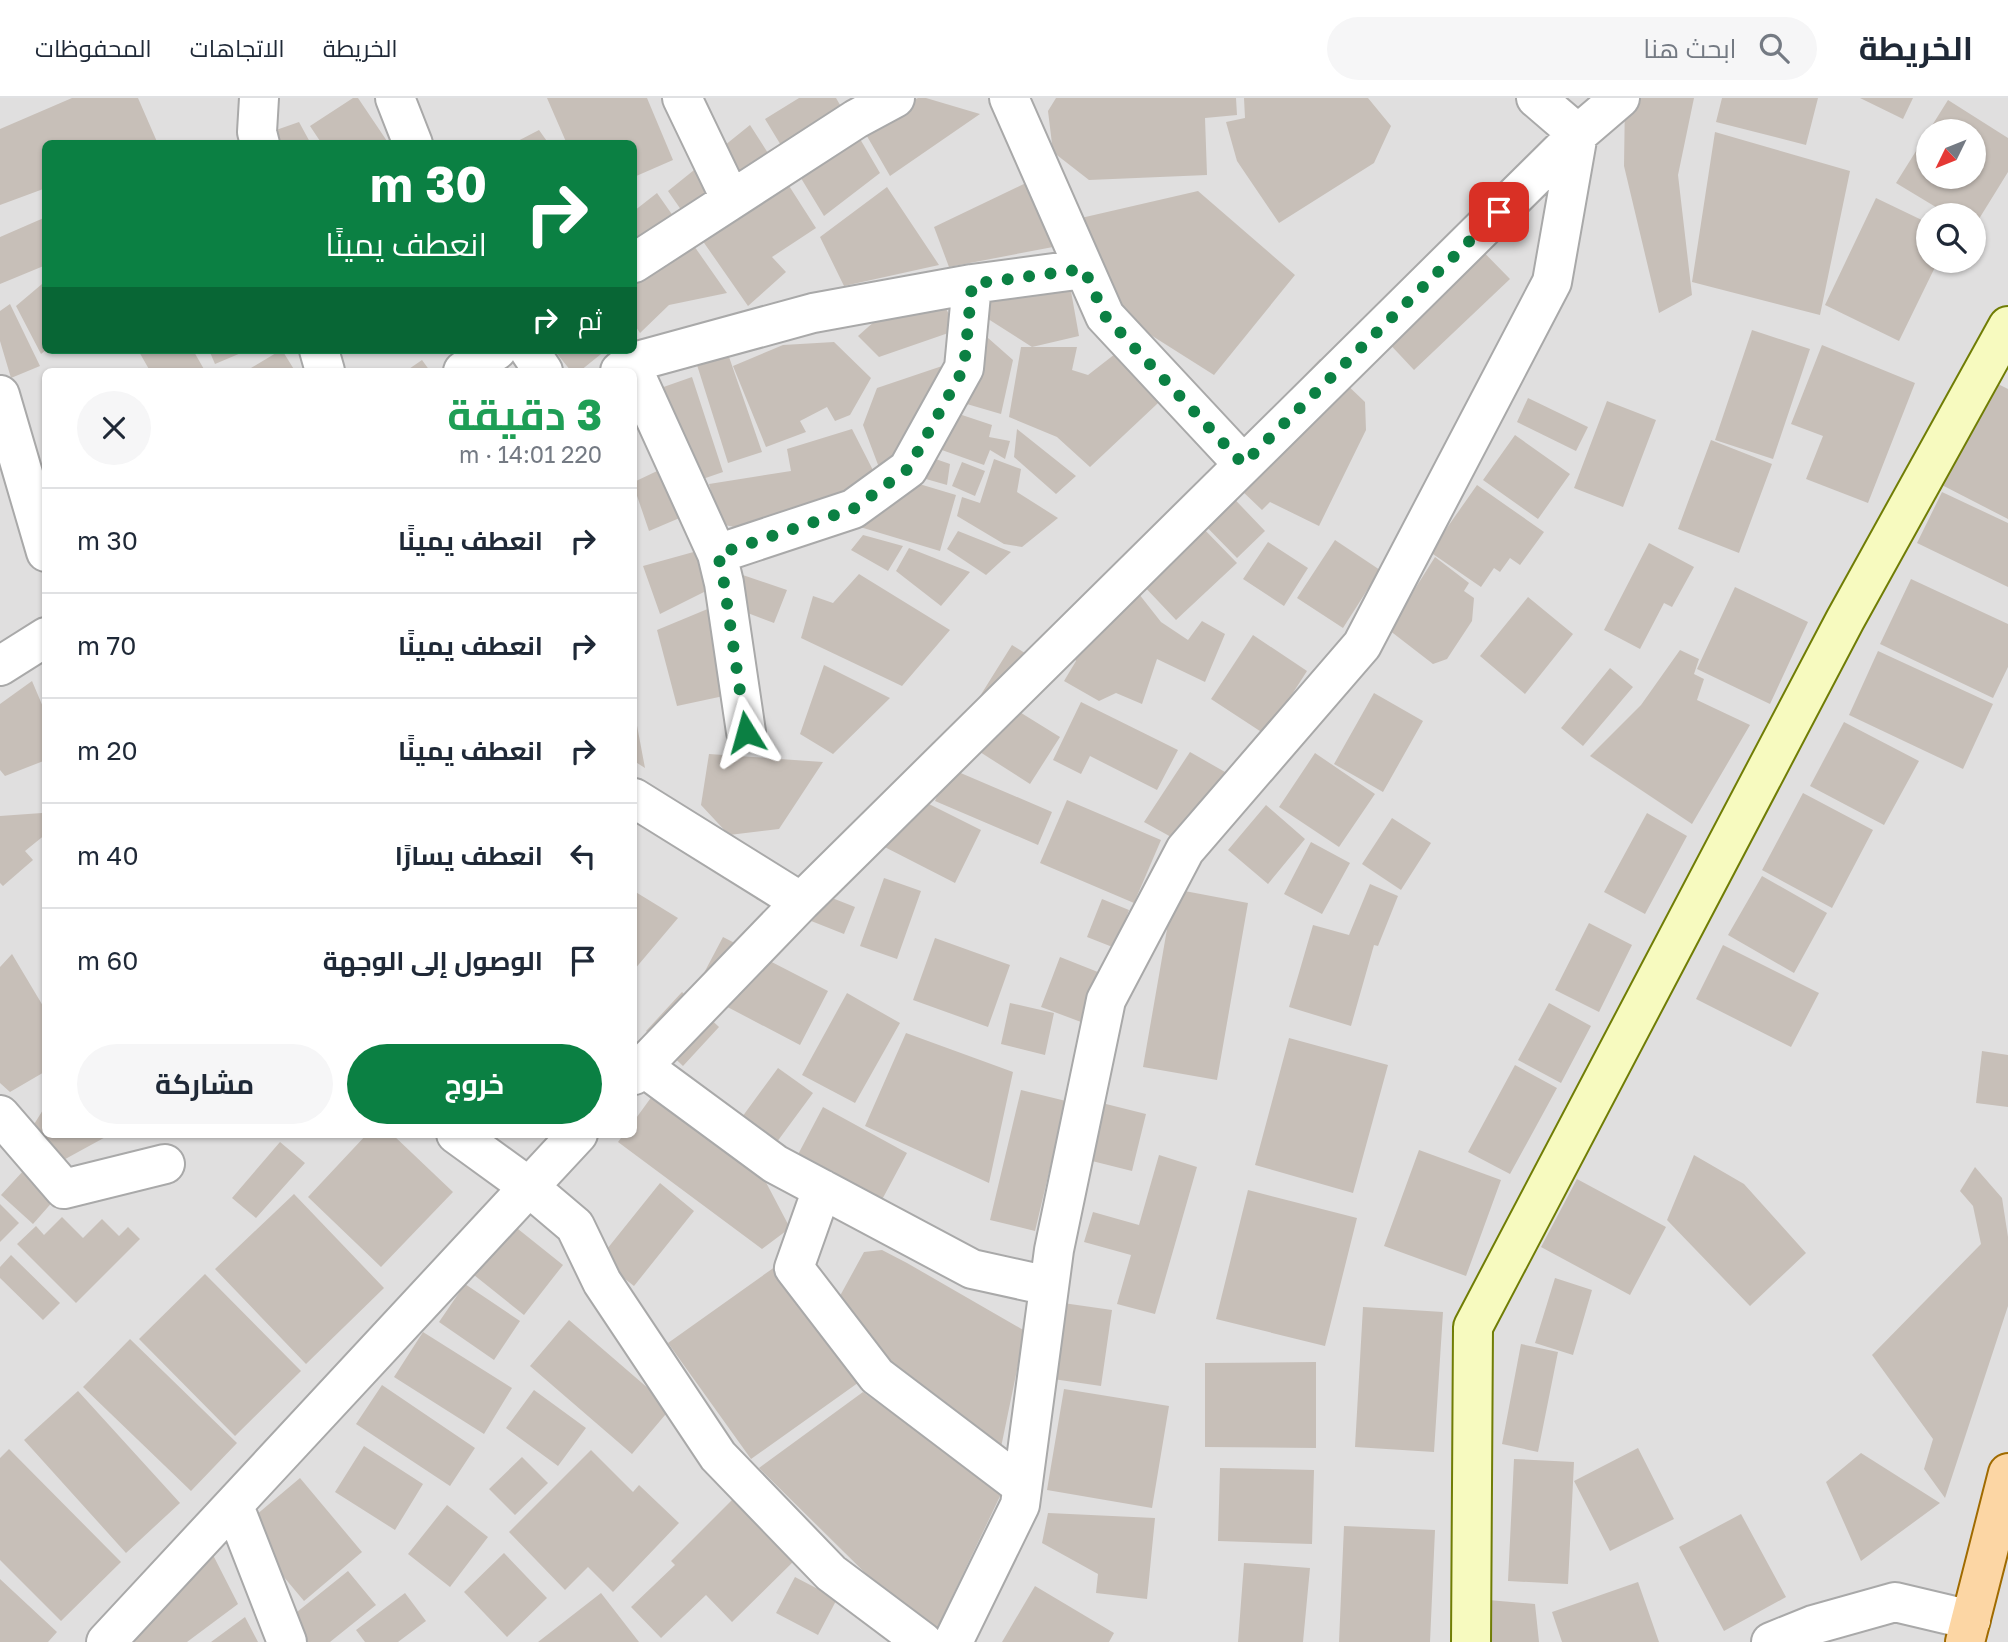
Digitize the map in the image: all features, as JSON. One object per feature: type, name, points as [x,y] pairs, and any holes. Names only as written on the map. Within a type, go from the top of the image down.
[{"type":"main road","points":[[1471,1642],[1473,1327],[1845,620],[2008,326]]},
{"type":"main road","points":[[1968,1631],[2008,1473]]},
{"type":"street","points":[[259,140],[257,132],[260,98]]},
{"type":"street","points":[[395,98],[411,140]]},
{"type":"street","points":[[682,98],[732,200]]},
{"type":"street","points":[[637,261],[856,119],[895,98]]},
{"type":"street","points":[[1009,98],[1105,316],[1243,464]]},
{"type":"street","points":[[1536,98],[1578,134]]},
{"type":"street","points":[[1049,1286],[972,1269],[775,1164],[638,1070],[801,902],[1243,464],[1578,134],[1620,98]]},
{"type":"street","points":[[953,1642],[1020,1505],[1054,1250],[1106,1000],[1185,850],[1362,645],[1552,282],[1578,134]]},
{"type":"street","points":[[625,367],[813,313],[972,284],[1084,269]]},
{"type":"street","points":[[718,554],[853,509],[908,469],[964,368],[972,284]]},
{"type":"street","points":[[468,368],[491,354]]},
{"type":"street","points":[[637,391],[718,554],[746,732]]},
{"type":"street","points":[[0,395],[42,538]]},
{"type":"street","points":[[0,666],[42,640]]},
{"type":"street","points":[[637,801],[801,902]]},
{"type":"street","points":[[0,1115],[64,1189],[165,1164]]},
{"type":"street","points":[[462,1138],[529,1187],[575,1226],[602,1282],[718,1455],[831,1573],[923,1642]]},
{"type":"street","points":[[106,1642],[574,1138]]},
{"type":"street","points":[[822,1189],[794,1268],[877,1376],[1022,1486]]},
{"type":"street","points":[[234,1506],[287,1642]]},
{"type":"street","points":[[1771,1642],[1813,1625],[1895,1602],[1968,1631]]},
{"type":"shaded area","points":[[0,98],[2008,98],[2008,1642],[0,1642]]},
{"type":"building","points":[[72,98],[138,98],[156,140],[42,140],[42,189],[0,205],[0,129]]},
{"type":"building","points":[[353,98],[358,98],[386,140],[319,140],[310,126]]},
{"type":"building","points":[[547,98],[647,98],[673,160],[637,176],[637,140],[565,140]]},
{"type":"building","points":[[799,98],[836,98],[880,173],[824,216],[765,119]]},
{"type":"building","points":[[918,98],[980,114],[890,176],[864,131],[902,105]]},
{"type":"building","points":[[1056,98],[1236,98],[1237,115],[1205,118],[1207,175],[1089,180],[1053,152],[1048,111]]},
{"type":"building","points":[[1244,98],[1368,98],[1391,126],[1374,163],[1279,223],[1237,161],[1226,122],[1245,118]]},
{"type":"building","points":[[1625,98],[1694,98],[1678,175],[1692,295],[1659,313],[1624,166]]},
{"type":"building","points":[[1722,98],[1818,98],[1806,145],[1716,122]]},
{"type":"building","points":[[1860,98],[1913,98],[1903,119]]},
{"type":"building","points":[[1948,100],[1978,119],[1936,119]]},
{"type":"building","points":[[299,122],[309,140],[261,140],[259,136]]},
{"type":"building","points":[[1986,124],[2008,138],[2008,172],[1986,208],[1986,203],[1929,203],[1896,183],[1916,151],[1916,189],[1986,189]]},
{"type":"building","points":[[750,125],[816,228],[772,257],[786,272],[748,306],[668,191]]},
{"type":"building","points":[[539,130],[546,140],[520,140]]},
{"type":"building","points":[[1715,132],[1850,171],[1820,315],[1692,282]]},
{"type":"building","points":[[1028,182],[1053,247],[949,267],[934,227]]},
{"type":"building","points":[[887,187],[939,265],[844,286],[820,237]]},
{"type":"building","points":[[1198,191],[1295,275],[1214,375],[1116,313],[1081,218]]},
{"type":"building","points":[[657,193],[727,293],[669,305],[640,333],[637,328],[637,209]]},
{"type":"building","points":[[1876,198],[1916,217],[1916,273],[1932,273],[1899,341],[1825,305]]},
{"type":"building","points":[[42,219],[42,267],[0,284],[0,237]]},
{"type":"building","points":[[1463,231],[1510,279],[1414,370],[1369,322]]},
{"type":"building","points":[[1069,280],[1079,336],[1032,347],[985,317],[982,292]]},
{"type":"building","points":[[42,284],[41,354],[16,306]]},
{"type":"building","points":[[941,299],[957,330],[879,357],[858,336],[885,312]]},
{"type":"building","points":[[10,304],[40,366],[11,378],[0,341],[0,311]]},
{"type":"building","points":[[979,330],[1013,360],[1001,414],[960,402]]},
{"type":"building","points":[[1752,330],[1810,349],[1773,459],[1715,440]]},
{"type":"building","points":[[834,342],[871,378],[850,415],[835,421],[827,407],[800,421],[806,432],[766,447],[733,366],[783,345]]},
{"type":"building","points":[[1822,345],[1915,383],[1868,503],[1806,479],[1823,436],[1791,424]]},
{"type":"building","points":[[1021,347],[1077,347],[1072,370],[1088,375],[1124,347],[1174,388],[1090,467],[1057,437],[1009,417]]},
{"type":"building","points":[[140,354],[195,354],[203,368],[148,368]]},
{"type":"building","points":[[211,354],[239,354],[215,364]]},
{"type":"building","points":[[274,354],[284,354],[293,368],[251,368]]},
{"type":"building","points":[[557,354],[601,354],[584,368],[569,368]]},
{"type":"building","points":[[728,354],[762,452],[728,463],[697,365]]},
{"type":"building","points":[[1320,359],[1365,402],[1366,430],[1319,526],[1270,502],[1262,510],[1217,467]]},
{"type":"building","points":[[422,360],[428,368],[410,368]]},
{"type":"building","points":[[954,362],[928,431],[880,470],[863,425],[877,388]]},
{"type":"building","points":[[692,377],[723,472],[694,482],[655,390]]},
{"type":"building","points":[[1990,380],[2008,389],[2008,519],[1938,483]]},
{"type":"building","points":[[1528,398],[1588,427],[1576,451],[1517,422]]},
{"type":"building","points":[[1607,401],[1656,420],[1623,507],[1574,488]]},
{"type":"building","points":[[953,412],[992,425],[989,437],[1010,441],[1005,459],[990,450],[984,465],[939,449]]},
{"type":"building","points":[[852,429],[878,480],[753,531],[720,524],[709,484],[791,471],[787,449]]},
{"type":"building","points":[[1017,429],[1076,476],[1056,494],[1014,457]]},
{"type":"building","points":[[1515,435],[1570,474],[1538,519],[1483,480]]},
{"type":"building","points":[[1711,440],[1772,464],[1739,553],[1678,529]]},
{"type":"building","points":[[924,455],[950,464],[947,485],[912,475]]},
{"type":"building","points":[[994,459],[1021,469],[1017,492],[1058,518],[1022,547],[1004,544],[957,516],[962,497],[980,503]]},
{"type":"building","points":[[676,462],[696,511],[649,531],[637,496],[637,481]]},
{"type":"building","points":[[962,462],[985,471],[975,496],[952,486]]},
{"type":"building","points":[[906,480],[956,495],[940,551],[860,527],[860,513]]},
{"type":"building","points":[[1221,485],[1265,531],[1237,558],[1193,513]]},
{"type":"building","points":[[1477,485],[1544,532],[1520,565],[1510,558],[1500,572],[1494,568],[1481,587],[1430,552]]},
{"type":"building","points":[[1942,492],[2008,523],[2008,587],[1917,543]]},
{"type":"building","points":[[1201,526],[1237,563],[1176,620],[1141,583]]},
{"type":"building","points":[[958,531],[1011,552],[986,575],[947,549]]},
{"type":"building","points":[[863,535],[903,546],[888,571],[851,550]]},
{"type":"building","points":[[1335,540],[1380,570],[1343,628],[1297,598]]},
{"type":"building","points":[[1268,542],[1308,568],[1284,606],[1243,579]]},
{"type":"building","points":[[1649,543],[1694,567],[1672,607],[1664,603],[1640,649],[1604,630]]},
{"type":"building","points":[[708,548],[718,585],[660,614],[643,566]]},
{"type":"building","points":[[909,548],[970,572],[941,606],[896,571]]},
{"type":"building","points":[[1435,557],[1469,583],[1464,591],[1474,598],[1472,621],[1447,659],[1433,664],[1389,630]]},
{"type":"building","points":[[731,571],[787,590],[774,623],[732,607]]},
{"type":"building","points":[[859,574],[950,630],[902,686],[801,638],[813,596],[833,603]]},
{"type":"building","points":[[1124,575],[1161,622],[1188,640],[1202,621],[1225,634],[1205,682],[1157,659],[1142,704],[1116,693],[1099,701],[1064,681],[1076,661],[1064,636]]},
{"type":"building","points":[[1911,579],[2008,624],[2008,667],[1993,698],[1880,644]]},
{"type":"building","points":[[1735,587],[1808,622],[1770,704],[1697,669]]},
{"type":"building","points":[[1528,597],[1573,634],[1525,694],[1480,656]]},
{"type":"building","points":[[722,603],[733,694],[677,706],[657,630]]},
{"type":"building","points":[[1253,635],[1307,671],[1266,735],[1211,699]]},
{"type":"building","points":[[1012,645],[1046,666],[1018,711],[1060,737],[1030,784],[955,736]]},
{"type":"building","points":[[1680,650],[1699,659],[1694,674],[1704,679],[1697,700],[1750,725],[1692,824],[1590,756],[1641,705]]},
{"type":"building","points":[[1878,651],[1993,704],[1963,769],[1849,715]]},
{"type":"building","points":[[824,665],[890,698],[833,754],[800,734]]},
{"type":"building","points":[[1610,668],[1633,687],[1583,746],[1561,728]]},
{"type":"building","points":[[32,681],[42,705],[42,762],[5,776],[0,770],[0,704]]},
{"type":"building","points":[[1374,693],[1423,721],[1383,792],[1334,764]]},
{"type":"building","points":[[1081,702],[1178,750],[1157,790],[1090,756],[1081,774],[1053,760]]},
{"type":"building","points":[[1844,722],[1919,761],[1884,825],[1810,786]]},
{"type":"building","points":[[637,726],[645,768],[637,763]]},
{"type":"building","points":[[1190,752],[1232,776],[1182,843],[1144,822]]},
{"type":"building","points":[[1315,753],[1375,794],[1339,847],[1279,807]]},
{"type":"building","points":[[709,754],[823,762],[779,829],[729,835],[701,805]]},
{"type":"building","points":[[949,768],[1052,812],[1038,845],[935,801]]},
{"type":"building","points":[[895,787],[981,830],[955,883],[869,839]]},
{"type":"building","points":[[1803,793],[1873,830],[1832,908],[1762,870]]},
{"type":"building","points":[[1067,800],[1161,840],[1134,903],[1040,863]]},
{"type":"building","points":[[1266,805],[1305,839],[1268,884],[1228,850]]},
{"type":"building","points":[[42,813],[42,837],[25,851],[33,860],[3,886],[0,883],[0,816]]},
{"type":"building","points":[[1647,813],[1687,836],[1645,914],[1604,892]]},
{"type":"building","points":[[1392,818],[1431,843],[1401,890],[1362,864]]},
{"type":"building","points":[[1311,842],[1350,863],[1322,914],[1284,894]]},
{"type":"building","points":[[766,872],[855,907],[844,934],[756,899]]},
{"type":"building","points":[[1762,876],[1827,913],[1794,973],[1728,935]]},
{"type":"building","points":[[884,878],[921,891],[897,959],[860,946]]},
{"type":"building","points":[[1370,884],[1398,896],[1378,946],[1374,945],[1351,1026],[1289,1007],[1313,925],[1349,935]]},
{"type":"building","points":[[1174,889],[1248,903],[1217,1080],[1143,1067]]},
{"type":"building","points":[[637,893],[678,918],[637,966]]},
{"type":"building","points":[[1102,899],[1129,910],[1115,948],[1087,937]]},
{"type":"building","points":[[1589,923],[1632,945],[1599,1012],[1555,990]]},
{"type":"building","points":[[723,937],[828,991],[800,1045],[695,990]]},
{"type":"building","points":[[935,938],[1010,965],[988,1027],[913,1000]]},
{"type":"building","points":[[1723,945],[1819,993],[1791,1047],[1696,999]]},
{"type":"building","points":[[12,954],[42,1004],[42,1073],[10,1092],[0,1083],[0,967]]},
{"type":"building","points":[[1060,957],[1108,976],[1089,1025],[1041,1007]]},
{"type":"building","points":[[682,992],[719,1027],[683,1066],[646,1031]]},
{"type":"building","points":[[847,993],[900,1023],[855,1103],[802,1075]]},
{"type":"building","points":[[1010,1003],[1054,1013],[1045,1055],[1001,1044]]},
{"type":"building","points":[[1549,1003],[1591,1026],[1561,1083],[1518,1060]]},
{"type":"building","points":[[906,1033],[1013,1072],[989,1183],[865,1126]]},
{"type":"building","points":[[1289,1038],[1388,1065],[1353,1193],[1255,1165]]},
{"type":"building","points":[[1982,1051],[2008,1055],[2008,1107],[1976,1103]]},
{"type":"building","points":[[1515,1065],[1557,1088],[1510,1174],[1468,1152]]},
{"type":"building","points":[[778,1068],[813,1093],[771,1150],[737,1124]]},
{"type":"building","points":[[658,1088],[760,1171],[790,1228],[762,1249],[618,1142],[621,1138],[637,1138],[637,1117]]},
{"type":"building","points":[[1021,1090],[1066,1101],[1035,1231],[990,1220]]},
{"type":"building","points":[[1102,1103],[1146,1114],[1132,1171],[1088,1160]]},
{"type":"building","points":[[823,1107],[907,1153],[877,1209],[793,1164]]},
{"type":"building","points":[[42,1111],[42,1138],[104,1138],[58,1163],[28,1134]]},
{"type":"building","points":[[363,1138],[396,1138],[453,1192],[381,1267],[308,1197]]},
{"type":"building","points":[[280,1142],[305,1163],[256,1218],[232,1198]]},
{"type":"building","points":[[1419,1150],[1501,1180],[1466,1276],[1384,1246]]},
{"type":"building","points":[[1159,1155],[1197,1167],[1155,1314],[1117,1304],[1131,1255],[1084,1242],[1093,1212],[1139,1225]]},
{"type":"building","points":[[1694,1155],[1744,1184],[1806,1253],[1750,1306],[1667,1220]]},
{"type":"building","points":[[1975,1167],[2002,1198],[2008,1237],[2008,1306],[1945,1498],[1924,1469],[1933,1439],[1872,1355],[1981,1244],[1973,1206],[1960,1191]]},
{"type":"building","points":[[24,1170],[55,1199],[33,1224],[1,1195]]},
{"type":"building","points":[[1577,1179],[1666,1227],[1630,1295],[1541,1247]]},
{"type":"building","points":[[660,1183],[694,1211],[634,1286],[599,1259]]},
{"type":"building","points":[[1248,1190],[1357,1218],[1325,1346],[1216,1319]]},
{"type":"building","points":[[294,1194],[384,1288],[306,1364],[215,1269]]},
{"type":"building","points":[[0,1204],[19,1223],[0,1242]]},
{"type":"building","points":[[62,1217],[83,1238],[102,1219],[119,1236],[128,1227],[140,1239],[76,1303],[17,1244],[36,1226],[44,1235]]},
{"type":"building","points":[[513,1225],[563,1265],[524,1315],[474,1275]]},
{"type":"building","points":[[882,1250],[1025,1331],[999,1457],[871,1347],[835,1305],[864,1252]]},
{"type":"building","points":[[11,1255],[60,1303],[43,1320],[0,1278],[0,1267]]},
{"type":"building","points":[[779,1264],[862,1380],[751,1459],[668,1343]]},
{"type":"building","points":[[205,1274],[301,1371],[235,1436],[139,1339]]},
{"type":"building","points":[[1555,1278],[1592,1290],[1573,1355],[1535,1343]]},
{"type":"building","points":[[465,1284],[520,1321],[494,1360],[439,1322]]},
{"type":"building","points":[[1063,1303],[1112,1310],[1101,1386],[1053,1379]]},
{"type":"building","points":[[1363,1307],[1443,1312],[1434,1452],[1355,1447]]},
{"type":"building","points":[[569,1320],[671,1408],[632,1454],[530,1366]]},
{"type":"building","points":[[423,1332],[512,1388],[484,1434],[394,1377]]},
{"type":"building","points":[[130,1339],[237,1443],[191,1491],[83,1387]]},
{"type":"building","points":[[1521,1344],[1558,1352],[1538,1452],[1502,1444]]},
{"type":"building","points":[[1316,1362],[1316,1448],[1205,1447],[1205,1363]]},
{"type":"building","points":[[382,1385],[475,1448],[450,1486],[356,1424]]},
{"type":"building","points":[[1064,1389],[1169,1406],[1152,1508],[1047,1490]]},
{"type":"building","points":[[534,1390],[586,1428],[558,1466],[506,1428]]},
{"type":"building","points":[[78,1391],[180,1503],[126,1553],[24,1440]]},
{"type":"building","points":[[863,1392],[1002,1492],[932,1639],[759,1468]]},
{"type":"building","points":[[364,1446],[423,1484],[395,1530],[335,1492]]},
{"type":"building","points":[[1638,1448],[1674,1519],[1610,1551],[1574,1481]]},
{"type":"building","points":[[9,1449],[121,1562],[61,1621],[0,1560],[0,1458]]},
{"type":"building","points":[[591,1450],[633,1492],[639,1485],[679,1523],[613,1592],[588,1567],[565,1590],[509,1532]]},
{"type":"building","points":[[1861,1453],[1940,1503],[1861,1561],[1826,1482]]},
{"type":"building","points":[[522,1457],[548,1483],[515,1515],[489,1489]]},
{"type":"building","points":[[1514,1459],[1574,1462],[1568,1584],[1508,1581]]},
{"type":"building","points":[[1220,1468],[1314,1470],[1312,1544],[1218,1541]]},
{"type":"building","points":[[300,1478],[362,1552],[304,1601],[242,1527]]},
{"type":"building","points":[[737,1495],[798,1557],[732,1622],[706,1595],[661,1638],[631,1607],[675,1565],[671,1561]]},
{"type":"building","points":[[447,1505],[488,1537],[450,1587],[408,1554]]},
{"type":"building","points":[[1048,1513],[1155,1518],[1147,1599],[1096,1593],[1098,1574],[1042,1543]]},
{"type":"building","points":[[1741,1514],[1786,1597],[1724,1631],[1679,1547]]},
{"type":"building","points":[[1344,1526],[1435,1530],[1430,1642],[1339,1642]]},
{"type":"building","points":[[504,1553],[547,1598],[507,1637],[464,1592]]},
{"type":"building","points":[[213,1555],[238,1604],[187,1642],[135,1642],[130,1621]]},
{"type":"building","points":[[1244,1563],[1310,1568],[1303,1642],[1238,1642]]},
{"type":"building","points":[[348,1571],[376,1605],[330,1642],[305,1642],[287,1620]]},
{"type":"building","points":[[795,1577],[837,1599],[818,1635],[776,1613]]},
{"type":"building","points":[[0,1579],[57,1632],[48,1642],[0,1642]]},
{"type":"building","points":[[1638,1582],[1659,1642],[1562,1642],[1552,1612]]},
{"type":"building","points":[[1035,1586],[1114,1633],[1109,1642],[1002,1642]]},
{"type":"building","points":[[405,1593],[426,1621],[398,1642],[365,1642],[356,1630]]},
{"type":"building","points":[[601,1593],[639,1642],[538,1642]]},
{"type":"building","points":[[1488,1600],[1535,1604],[1539,1642],[1489,1642]]},
{"type":"building","points":[[245,1617],[258,1642],[211,1642]]},
{"type":"route","points":[[746,732],[718,554],[853,509],[908,469],[964,368],[972,284],[1084,269],[1105,316],[1243,464],[1499,212]]}]
